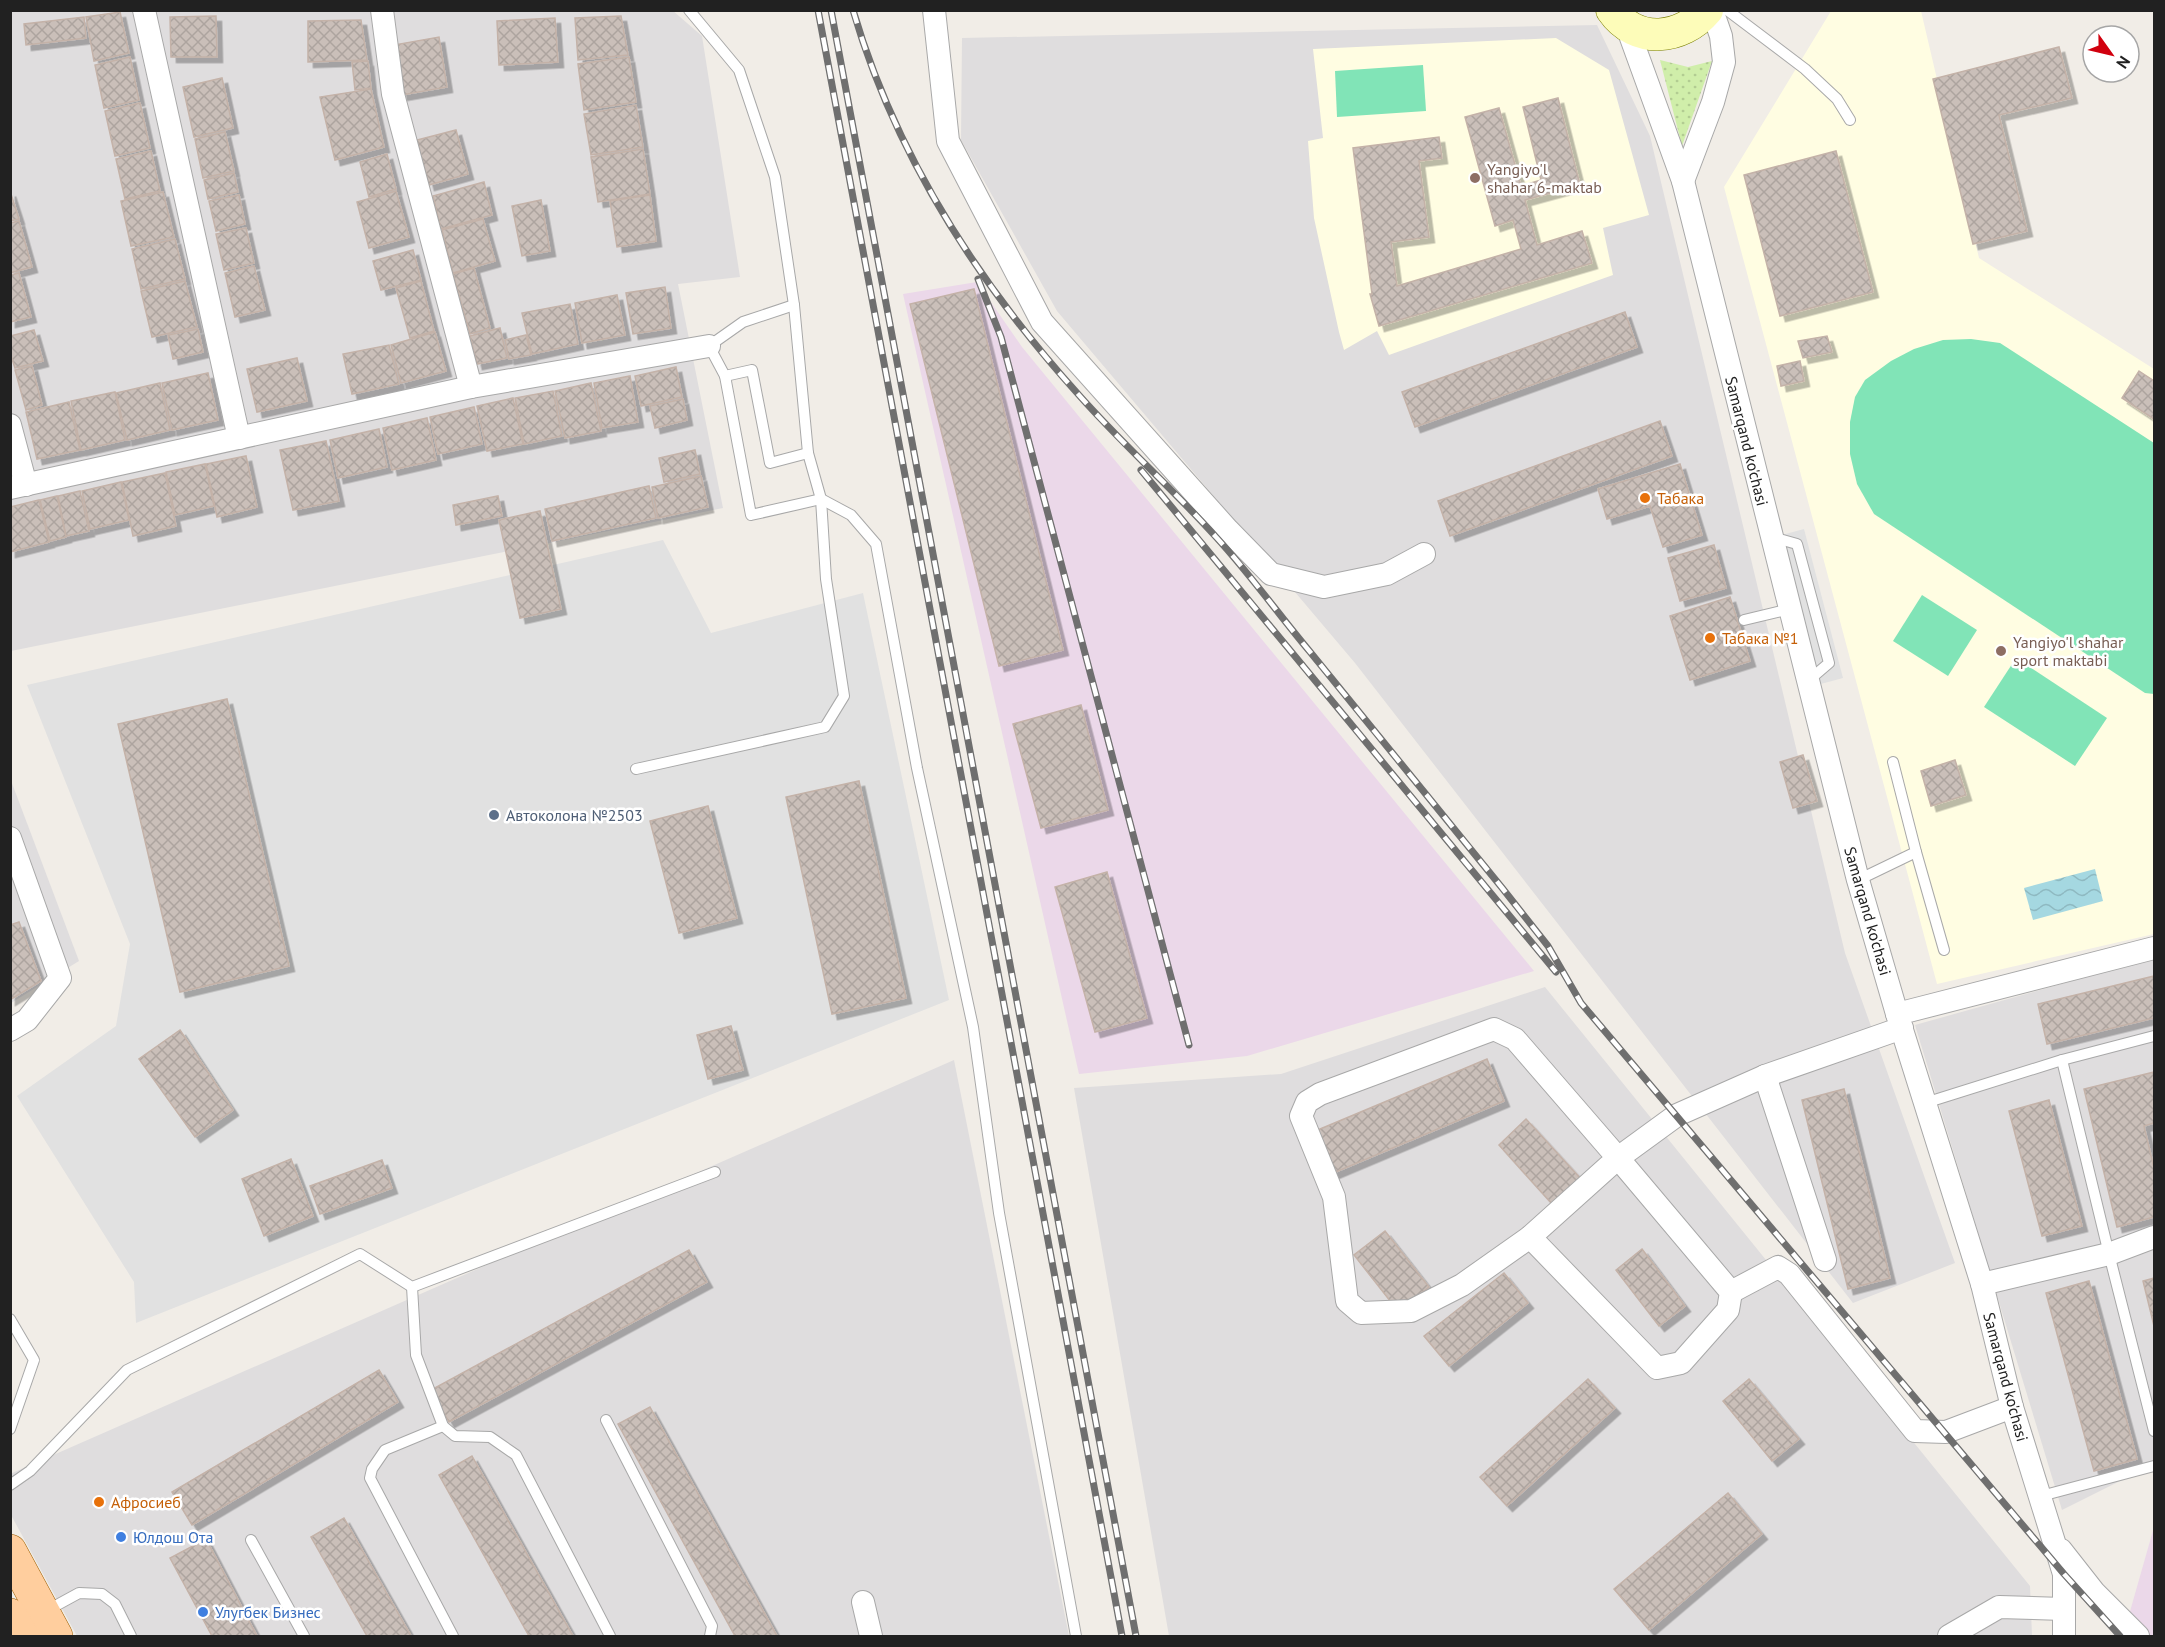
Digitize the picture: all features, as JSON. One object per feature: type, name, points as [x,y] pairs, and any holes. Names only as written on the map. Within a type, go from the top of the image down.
[{"type":"main road","points":[[1619,17],[1643,33],[1662,35],[1681,31],[1698,21],[1707,10]]},
{"type":"main road","points":[[10,1551],[50,1624]]},
{"type":"main road","points":[[10,1615],[22,1636]]},
{"type":"street","points":[[144,10],[239,438]]},
{"type":"street","points":[[382,10],[393,94],[471,387]]},
{"type":"street","points":[[934,10],[948,141],[1042,322],[1228,530],[1271,574],[1324,587],[1387,574],[1424,554]]},
{"type":"street","points":[[1683,181],[1713,102],[1724,62],[1721,36],[1712,10]]},
{"type":"street","name":"Samarqand ko'chasi","points":[[1619,17],[1683,181],[1858,880],[1982,1284],[2012,1407],[2064,1574],[2064,1636]]},
{"type":"street","points":[[10,424],[18,487],[471,387],[709,346]]},
{"type":"street","points":[[10,838],[60,978],[27,1020],[10,1030]]},
{"type":"street","points":[[1530,1237],[1657,1368],[1681,1363],[1728,1310],[1731,1292],[1618,1158],[1515,1040],[1494,1029],[1320,1094],[1307,1102],[1301,1116],[1335,1197],[1347,1301],[1361,1313],[1411,1311],[1462,1285],[1530,1237],[1618,1158],[1677,1114],[1900,1021],[2154,948]]},
{"type":"street","points":[[1765,1076],[1825,1260]]},
{"type":"street","points":[[1982,1284],[2109,1254],[2154,1237]]},
{"type":"street","points":[[1731,1292],[1778,1267],[1789,1274],[1915,1431],[1946,1432],[2012,1407]]},
{"type":"street","points":[[2053,1539],[2094,1592],[2138,1636]]},
{"type":"street","points":[[863,1602],[872,1636]]},
{"type":"street","points":[[1949,1636],[1999,1607],[2063,1609]]},
{"type":"lane","points":[[636,769],[825,727],[844,696],[826,579],[821,499],[807,453],[794,305],[775,177],[739,70],[689,10]]},
{"type":"lane","points":[[1727,10],[1805,69],[1837,99],[1850,120]]},
{"type":"lane","points":[[794,305],[743,322],[709,346],[725,376],[751,515],[821,499],[851,515],[876,544],[917,768],[973,1028],[999,1213],[1076,1636]]},
{"type":"lane","points":[[725,376],[752,370],[770,463],[807,453]]},
{"type":"lane","points":[[1772,537],[1797,544],[1829,663],[1808,681]]},
{"type":"lane","points":[[1744,620],[1790,609]]},
{"type":"lane","points":[[1893,762],[1944,950]]},
{"type":"lane","points":[[1858,880],[1916,852]]},
{"type":"lane","points":[[1925,1103],[2062,1060],[2154,1036]]},
{"type":"lane","points":[[2062,1060],[2154,1431]]},
{"type":"lane","points":[[412,1287],[715,1172]]},
{"type":"lane","points":[[10,1485],[30,1471],[127,1370],[360,1254],[412,1287]]},
{"type":"lane","points":[[412,1287],[416,1355],[443,1426],[455,1436],[490,1437],[516,1455],[610,1636]]},
{"type":"lane","points":[[10,1319],[34,1360],[10,1429]]},
{"type":"lane","points":[[606,1419],[712,1626],[710,1636]]},
{"type":"lane","points":[[443,1426],[385,1450],[372,1469],[370,1478],[453,1636]]},
{"type":"lane","points":[[2041,1496],[2154,1466]]},
{"type":"lane","points":[[251,1540],[304,1636]]},
{"type":"lane","points":[[50,1624],[79,1593],[102,1594],[115,1604],[131,1636]]},
{"type":"shaded area","points":[[672,10],[702,36],[740,277],[678,284],[723,508],[11,651],[11,11]]},
{"type":"shaded area","name":"Yangiyo'l shahar sport maktabi","points":[[1831,11],[1921,11],[1979,258],[2154,369],[2154,934],[1937,984],[1724,187]]},
{"type":"shaded area","points":[[1597,25],[1650,136],[1845,953],[1955,1263],[1853,1303],[1355,663],[1057,311],[961,140],[962,38]]},
{"type":"shaded area","name":"Yangiyo'l shahar 6-maktab","points":[[1556,38],[1609,70],[1649,215],[1603,228],[1613,275],[1389,355],[1377,331],[1344,350],[1314,218],[1308,141],[1323,138],[1313,49]]},
{"type":"shaded area","points":[[977,282],[1022,347],[1534,971],[1247,1056],[1079,1074],[903,294]]},
{"type":"shaded area","points":[[1804,529],[1843,678],[1817,685],[1778,536]]},
{"type":"shaded area","name":"Автоколона №2503","points":[[663,540],[711,633],[863,593],[949,1000],[136,1323],[134,1282],[17,1096],[116,1026],[130,944],[27,685]]},
{"type":"shaded area","points":[[10,778],[79,961],[11,1003],[10,1003]]},
{"type":"shaded area","points":[[2154,958],[2154,1464],[2062,1510],[1915,1025]]},
{"type":"shaded area","points":[[1545,987],[2030,1586],[2032,1636],[1169,1636],[1074,1088],[1281,1074]]},
{"type":"shaded area","points":[[954,1060],[1069,1636],[77,1636],[11,1515],[10,1474]]},
{"type":"shaded area","points":[[2154,1527],[2154,1636],[2123,1636]]},
{"type":"green space","points":[[1660,60],[1688,67],[1712,61],[1682,146]]},
{"type":"green space","points":[[1423,65],[1426,111],[1337,117],[1335,71]]},
{"type":"green space","points":[[1971,339],[2000,343],[2154,443],[2154,694],[2145,693],[1874,514],[1857,484],[1850,454],[1850,422],[1855,397],[1865,380],[1891,361],[1914,349],[1943,340]]},
{"type":"green space","points":[[1922,595],[1977,630],[1948,676],[1893,641]]},
{"type":"green space","points":[[2016,658],[2107,718],[2075,766],[1984,707]]},
{"type":"water","points":[[2095,869],[2103,901],[2033,920],[2024,888]]},
{"type":"building","points":[[120,12],[129,53],[94,61],[86,17]]},
{"type":"building","points":[[216,16],[217,57],[171,57],[170,17]]},
{"type":"building","points":[[621,16],[628,55],[578,60],[575,18]]},
{"type":"building","points":[[84,17],[86,38],[26,45],[24,24]]},
{"type":"building","points":[[555,18],[558,62],[499,65],[497,21]]},
{"type":"building","points":[[361,20],[367,60],[308,62],[308,21]]},
{"type":"building","points":[[439,37],[447,87],[402,95],[394,45]]},
{"type":"building","points":[[2059,47],[2072,98],[1999,115],[2027,231],[1973,244],[1933,79]]},
{"type":"building","points":[[130,57],[139,100],[104,108],[95,65]]},
{"type":"building","points":[[629,57],[636,102],[584,110],[578,64]]},
{"type":"building","points":[[368,61],[371,88],[355,90],[352,62]]},
{"type":"building","points":[[222,78],[233,128],[194,137],[183,87]]},
{"type":"building","points":[[371,89],[384,147],[335,160],[320,97]]},
{"type":"building","points":[[1558,98],[1580,185],[1525,200],[1537,245],[1582,231],[1592,263],[1379,326],[1370,294],[1372,294],[1353,148],[1439,137],[1442,158],[1419,161],[1429,237],[1391,242],[1397,286],[1521,249],[1513,220],[1495,226],[1465,117],[1499,108],[1521,186],[1541,180],[1523,107]]},
{"type":"building","points":[[140,103],[150,148],[115,156],[105,111]]},
{"type":"building","points":[[636,105],[643,147],[591,155],[584,114]]},
{"type":"building","points":[[456,130],[468,174],[429,185],[417,140]]},
{"type":"building","points":[[225,132],[234,171],[203,178],[195,139]]},
{"type":"building","points":[[643,149],[650,194],[598,202],[591,157]]},
{"type":"building","points":[[151,151],[160,191],[125,199],[116,159]]},
{"type":"building","points":[[1836,151],[1873,292],[1780,316],[1744,175]]},
{"type":"building","points":[[387,154],[396,189],[369,197],[360,162]]},
{"type":"building","points":[[234,173],[238,192],[208,199],[204,180]]},
{"type":"building","points":[[484,182],[492,215],[441,229],[433,196]]},
{"type":"building","points":[[10,191],[19,219],[10,221]]},
{"type":"building","points":[[396,191],[409,237],[369,248],[357,202]]},
{"type":"building","points":[[163,192],[174,237],[131,246],[121,201]]},
{"type":"building","points":[[239,195],[245,224],[216,231],[209,201]]},
{"type":"building","points":[[650,195],[656,241],[617,247],[610,201]]},
{"type":"building","points":[[541,200],[550,251],[522,256],[512,206]]},
{"type":"building","points":[[483,219],[495,261],[453,273],[442,230]]},
{"type":"building","points":[[19,221],[32,267],[10,273],[10,223]]},
{"type":"building","points":[[246,228],[254,263],[224,270],[216,234]]},
{"type":"building","points":[[175,239],[185,279],[141,289],[132,249]]},
{"type":"building","points":[[413,250],[421,280],[381,290],[373,261]]},
{"type":"building","points":[[254,266],[265,310],[235,317],[225,273]]},
{"type":"building","points":[[474,268],[490,328],[470,334],[453,274]]},
{"type":"building","points":[[19,273],[31,317],[10,322],[10,275]]},
{"type":"building","points":[[185,281],[197,327],[152,337],[141,291]]},
{"type":"building","points":[[421,281],[434,331],[410,338],[396,288]]},
{"type":"building","points":[[665,287],[671,328],[633,334],[626,293]]},
{"type":"building","points":[[974,289],[1063,650],[999,666],[910,304]]},
{"type":"building","points":[[617,295],[625,335],[582,343],[575,303]]},
{"type":"building","points":[[570,304],[578,344],[532,354],[522,313]]},
{"type":"building","points":[[1625,312],[1637,347],[1415,427],[1402,392]]},
{"type":"building","points":[[500,328],[507,358],[477,364],[470,336]]},
{"type":"building","points":[[198,329],[203,352],[173,359],[168,335]]},
{"type":"building","points":[[34,330],[43,361],[15,368],[10,353],[10,336]]},
{"type":"building","points":[[435,332],[446,371],[401,383],[391,345]]},
{"type":"building","points":[[526,335],[531,355],[509,359],[505,340]]},
{"type":"building","points":[[1827,336],[1832,352],[1803,358],[1798,341]]},
{"type":"building","points":[[389,345],[399,384],[352,394],[343,354]]},
{"type":"building","points":[[297,358],[307,401],[257,412],[247,369]]},
{"type":"building","points":[[1800,361],[1804,381],[1781,386],[1777,366]]},
{"type":"building","points":[[32,366],[42,405],[26,410],[15,370]]},
{"type":"building","points":[[676,367],[682,397],[641,406],[635,376]]},
{"type":"building","points":[[2139,371],[2154,381],[2154,419],[2122,398]]},
{"type":"building","points":[[208,373],[218,420],[172,430],[162,383]]},
{"type":"building","points":[[630,376],[638,422],[602,428],[594,383]]},
{"type":"building","points":[[160,383],[170,430],[127,440],[116,393]]},
{"type":"building","points":[[591,383],[601,431],[565,438],[555,391]]},
{"type":"building","points":[[553,391],[562,436],[524,444],[515,398]]},
{"type":"building","points":[[115,392],[125,440],[81,450],[71,401]]},
{"type":"building","points":[[513,398],[523,444],[487,451],[477,406]]},
{"type":"building","points":[[683,399],[687,420],[655,428],[650,406]]},
{"type":"building","points":[[69,402],[80,450],[37,459],[26,412]]},
{"type":"building","points":[[474,407],[482,444],[438,454],[430,417]]},
{"type":"building","points":[[427,418],[436,460],[392,470],[383,428]]},
{"type":"building","points":[[1660,421],[1672,456],[1450,536],[1438,501]]},
{"type":"building","points":[[379,429],[387,467],[338,478],[330,440]]},
{"type":"building","points":[[326,441],[339,501],[293,510],[280,450]]},
{"type":"building","points":[[695,450],[700,474],[664,482],[659,458]]},
{"type":"building","points":[[246,456],[257,507],[217,517],[206,464]]},
{"type":"building","points":[[205,464],[214,506],[175,515],[166,472]]},
{"type":"building","name":"Табака","points":[[1680,464],[1702,535],[1663,547],[1650,506],[1607,519],[1598,489]]},
{"type":"building","points":[[165,473],[176,526],[133,536],[122,482]]},
{"type":"building","points":[[701,476],[708,507],[658,518],[652,487]]},
{"type":"building","points":[[121,482],[129,520],[90,529],[82,491]]},
{"type":"building","points":[[649,486],[656,518],[552,541],[545,509]]},
{"type":"building","points":[[80,491],[89,531],[66,536],[58,496]]},
{"type":"building","points":[[57,496],[66,537],[50,541],[40,500]]},
{"type":"building","points":[[498,496],[502,516],[456,525],[453,505]]},
{"type":"building","points":[[39,500],[49,542],[10,552],[10,507]]},
{"type":"building","points":[[540,511],[561,609],[520,618],[499,520]]},
{"type":"building","name":"Табака","points":[[1714,545],[1726,588],[1680,601],[1668,558]]},
{"type":"building","name":"Табака №1","points":[[1730,597],[1750,661],[1690,680],[1670,616]]},
{"type":"building","points":[[227,699],[289,966],[180,992],[118,724]]},
{"type":"building","points":[[1081,705],[1108,810],[1041,828],[1013,724]]},
{"type":"building","points":[[1803,755],[1817,801],[1793,808],[1780,762]]},
{"type":"building","points":[[1955,760],[1966,795],[1931,806],[1921,771]]},
{"type":"building","points":[[859,781],[906,998],[832,1014],[786,797]]},
{"type":"building","points":[[708,806],[737,918],[679,933],[650,821]]},
{"type":"building","points":[[1107,872],[1147,1018],[1095,1032],[1055,887]]},
{"type":"building","points":[[19,922],[41,981],[10,1000],[10,925]]},
{"type":"building","points":[[2154,976],[2154,1018],[2047,1044],[2038,1004]]},
{"type":"building","points":[[731,1026],[743,1070],[708,1079],[697,1035]]},
{"type":"building","points":[[180,1030],[233,1110],[195,1137],[139,1059]]},
{"type":"building","points":[[1487,1059],[1504,1101],[1331,1174],[1313,1132]]},
{"type":"building","points":[[2154,1072],[2154,1123],[2144,1126],[2154,1168],[2154,1217],[2117,1227],[2084,1089]]},
{"type":"building","points":[[1844,1089],[1890,1278],[1848,1289],[1802,1100]]},
{"type":"building","points":[[2049,1100],[2082,1226],[2042,1236],[2009,1111]]},
{"type":"building","points":[[1526,1119],[1580,1178],[1552,1204],[1499,1145]]},
{"type":"building","points":[[291,1159],[313,1216],[264,1236],[242,1179]]},
{"type":"building","points":[[382,1160],[392,1188],[320,1214],[310,1186]]},
{"type":"building","points":[[1385,1231],[1429,1287],[1398,1311],[1354,1255]]},
{"type":"building","points":[[1642,1249],[1685,1306],[1659,1326],[1616,1270]]},
{"type":"building","points":[[689,1250],[707,1282],[449,1422],[431,1390]]},
{"type":"building","points":[[1504,1273],[1528,1303],[1449,1366],[1424,1336]]},
{"type":"building","points":[[2154,1278],[2154,1326],[2143,1281]]},
{"type":"building","points":[[2089,1281],[2137,1459],[2094,1471],[2046,1293]]},
{"type":"building","points":[[379,1370],[398,1402],[192,1525],[172,1492]]},
{"type":"building","points":[[1588,1379],[1615,1408],[1507,1506],[1480,1477]]},
{"type":"building","points":[[1749,1379],[1799,1439],[1772,1461],[1723,1401]]},
{"type":"building","points":[[650,1407],[777,1636],[735,1636],[618,1424]]},
{"type":"building","points":[[472,1456],[573,1636],[529,1636],[439,1475]]},
{"type":"building","points":[[1728,1493],[1762,1534],[1649,1630],[1614,1589]]},
{"type":"building","points":[[344,1518],[411,1636],[367,1636],[311,1537]]},
{"type":"building","points":[[206,1539],[257,1636],[212,1636],[170,1558]]},
{"type":"railway","points":[[818,10],[1122,1636]]},
{"type":"railway","points":[[831,10],[1136,1636]]},
{"type":"railway","points":[[853,10],[871,63],[916,166],[974,262],[1041,352],[1241,565],[1548,946],[1581,1003],[2064,1574],[2120,1636]]},
{"type":"railway","points":[[978,279],[1001,337],[1189,1045]]},
{"type":"railway","points":[[1141,470],[1556,972]]},
{"type":"place","name":"Yangiyo'l shahar 6-maktab","points":[[1475,178]]},
{"type":"place","name":"Табака","points":[[1645,498]]},
{"type":"place","name":"Табака №1","points":[[1710,638]]},
{"type":"place","name":"Yangiyo'l shahar sport maktabi","points":[[2001,651]]},
{"type":"place","name":"Автоколона №2503","points":[[494,815]]},
{"type":"place","name":"Афросиеб","points":[[99,1502]]},
{"type":"place","name":"Юлдош Ота","points":[[121,1537]]},
{"type":"place","name":"Улугбек Бизнес","points":[[203,1612]]}]
